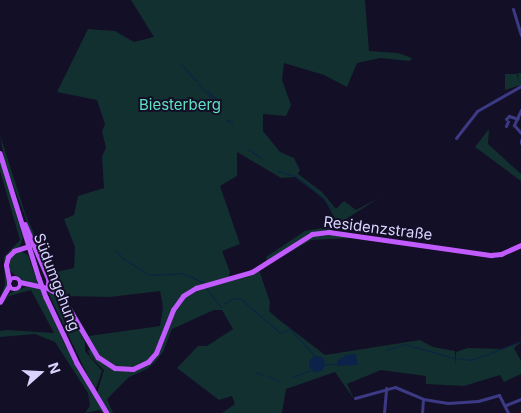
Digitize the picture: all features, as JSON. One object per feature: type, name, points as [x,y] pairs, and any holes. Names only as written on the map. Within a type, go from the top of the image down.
[{"type":"main road","name":"Südumgehung","points":[[0,153],[46,297],[92,389],[107,413]]},
{"type":"main road","points":[[16,204],[47,276],[48,288]]},
{"type":"main road","points":[[12,284],[6,261],[20,248],[25,232]]},
{"type":"main road","name":"Residenzstraße","points":[[12,284],[48,288],[67,302],[98,357],[115,368],[133,369],[148,362],[156,353],[173,310],[183,296],[196,288],[252,272],[312,234],[329,232],[491,254],[501,254],[521,245]]},
{"type":"main road","points":[[20,248],[29,246]]},
{"type":"main road","points":[[20,248],[27,251],[35,266]]},
{"type":"main road","points":[[12,284],[20,284]]},
{"type":"main road","points":[[0,302],[12,284]]},
{"type":"street","points":[[514,9],[521,34]]},
{"type":"street","points":[[456,138],[477,111],[521,86]]},
{"type":"street","points":[[521,110],[514,125],[521,133]]},
{"type":"street","points":[[506,126],[510,116],[518,119]]},
{"type":"street","points":[[355,398],[386,388],[398,387],[423,399],[466,403],[499,395],[506,404],[508,413]]},
{"type":"street","points":[[384,413],[386,388]]},
{"type":"street","points":[[422,413],[423,399]]},
{"type":"street","points":[[506,404],[521,400]]},
{"type":"green space","name":"Biesterberg","points":[[131,0],[365,0],[369,51],[398,53],[412,58],[410,61],[380,58],[357,63],[347,87],[324,75],[284,63],[282,80],[291,105],[286,116],[263,114],[263,131],[280,152],[294,158],[300,170],[298,174],[322,192],[336,209],[344,201],[356,210],[379,198],[338,224],[324,199],[295,177],[281,178],[237,152],[237,176],[220,186],[240,244],[222,251],[230,272],[228,278],[244,276],[267,260],[266,257],[305,231],[334,226],[332,233],[353,238],[311,240],[259,270],[270,302],[269,311],[278,319],[325,355],[420,340],[433,347],[455,351],[455,365],[456,352],[468,348],[502,349],[521,342],[514,348],[521,361],[521,374],[504,382],[500,375],[464,386],[426,384],[426,376],[381,370],[347,384],[354,399],[335,372],[286,389],[282,413],[222,413],[235,404],[232,396],[219,400],[177,368],[198,346],[207,346],[233,329],[222,310],[214,310],[172,329],[163,352],[155,362],[147,369],[129,377],[107,399],[113,413],[110,413],[97,393],[104,370],[90,356],[88,351],[92,347],[69,302],[89,336],[160,326],[163,307],[160,291],[110,297],[66,296],[51,286],[5,163],[0,135],[26,216],[52,273],[74,268],[75,247],[64,219],[74,215],[78,196],[104,188],[102,156],[106,148],[102,131],[105,124],[97,100],[57,92],[88,29],[115,31],[134,42],[154,37]]},
{"type":"green space","points":[[518,73],[521,73],[521,85],[505,90],[505,74],[517,74],[519,83]]},
{"type":"green space","points":[[489,129],[488,144],[521,174],[521,181],[475,147]]},
{"type":"green space","points":[[0,159],[23,238],[20,246],[5,259],[8,288],[0,299],[5,284],[4,257],[20,240],[0,171]]},
{"type":"green space","points":[[21,251],[28,255],[38,284],[23,282],[9,270],[11,256]]},
{"type":"green space","points":[[25,287],[40,288],[65,345],[105,413],[99,410],[85,413],[90,406],[88,393],[55,342],[35,334],[0,337],[0,331],[8,330],[54,333],[31,290],[9,296],[0,307],[10,293]]},
{"type":"green space","points":[[47,290],[66,305],[85,342],[85,351],[102,371],[95,391]]},
{"type":"water","points":[[356,354],[358,365],[337,366],[337,361],[346,355]]},
{"type":"water","points":[[317,356],[325,364],[317,372],[309,364]]},
{"type":"waterway","points":[[180,63],[197,82]]},
{"type":"waterway","points":[[198,84],[220,107]]},
{"type":"waterway","points":[[207,90],[219,101]]},
{"type":"waterway","points":[[226,120],[233,122]]},
{"type":"waterway","points":[[248,149],[261,158]]},
{"type":"waterway","points":[[278,171],[296,176],[322,197],[332,210]]},
{"type":"waterway","points":[[115,250],[124,259],[150,275],[183,273],[204,283]]},
{"type":"waterway","points":[[206,288],[221,307]]},
{"type":"waterway","points":[[224,304],[233,298],[241,299],[280,333],[290,329],[316,357]]},
{"type":"waterway","points":[[490,353],[521,341]]},
{"type":"waterway","points":[[386,350],[404,344],[454,358]]},
{"type":"waterway","points":[[457,358],[470,360],[489,354]]},
{"type":"waterway","points":[[325,365],[339,363]]},
{"type":"waterway","points":[[292,377],[310,370]]},
{"type":"waterway","points":[[255,372],[262,375]]},
{"type":"waterway","points":[[268,376],[281,382]]}]
